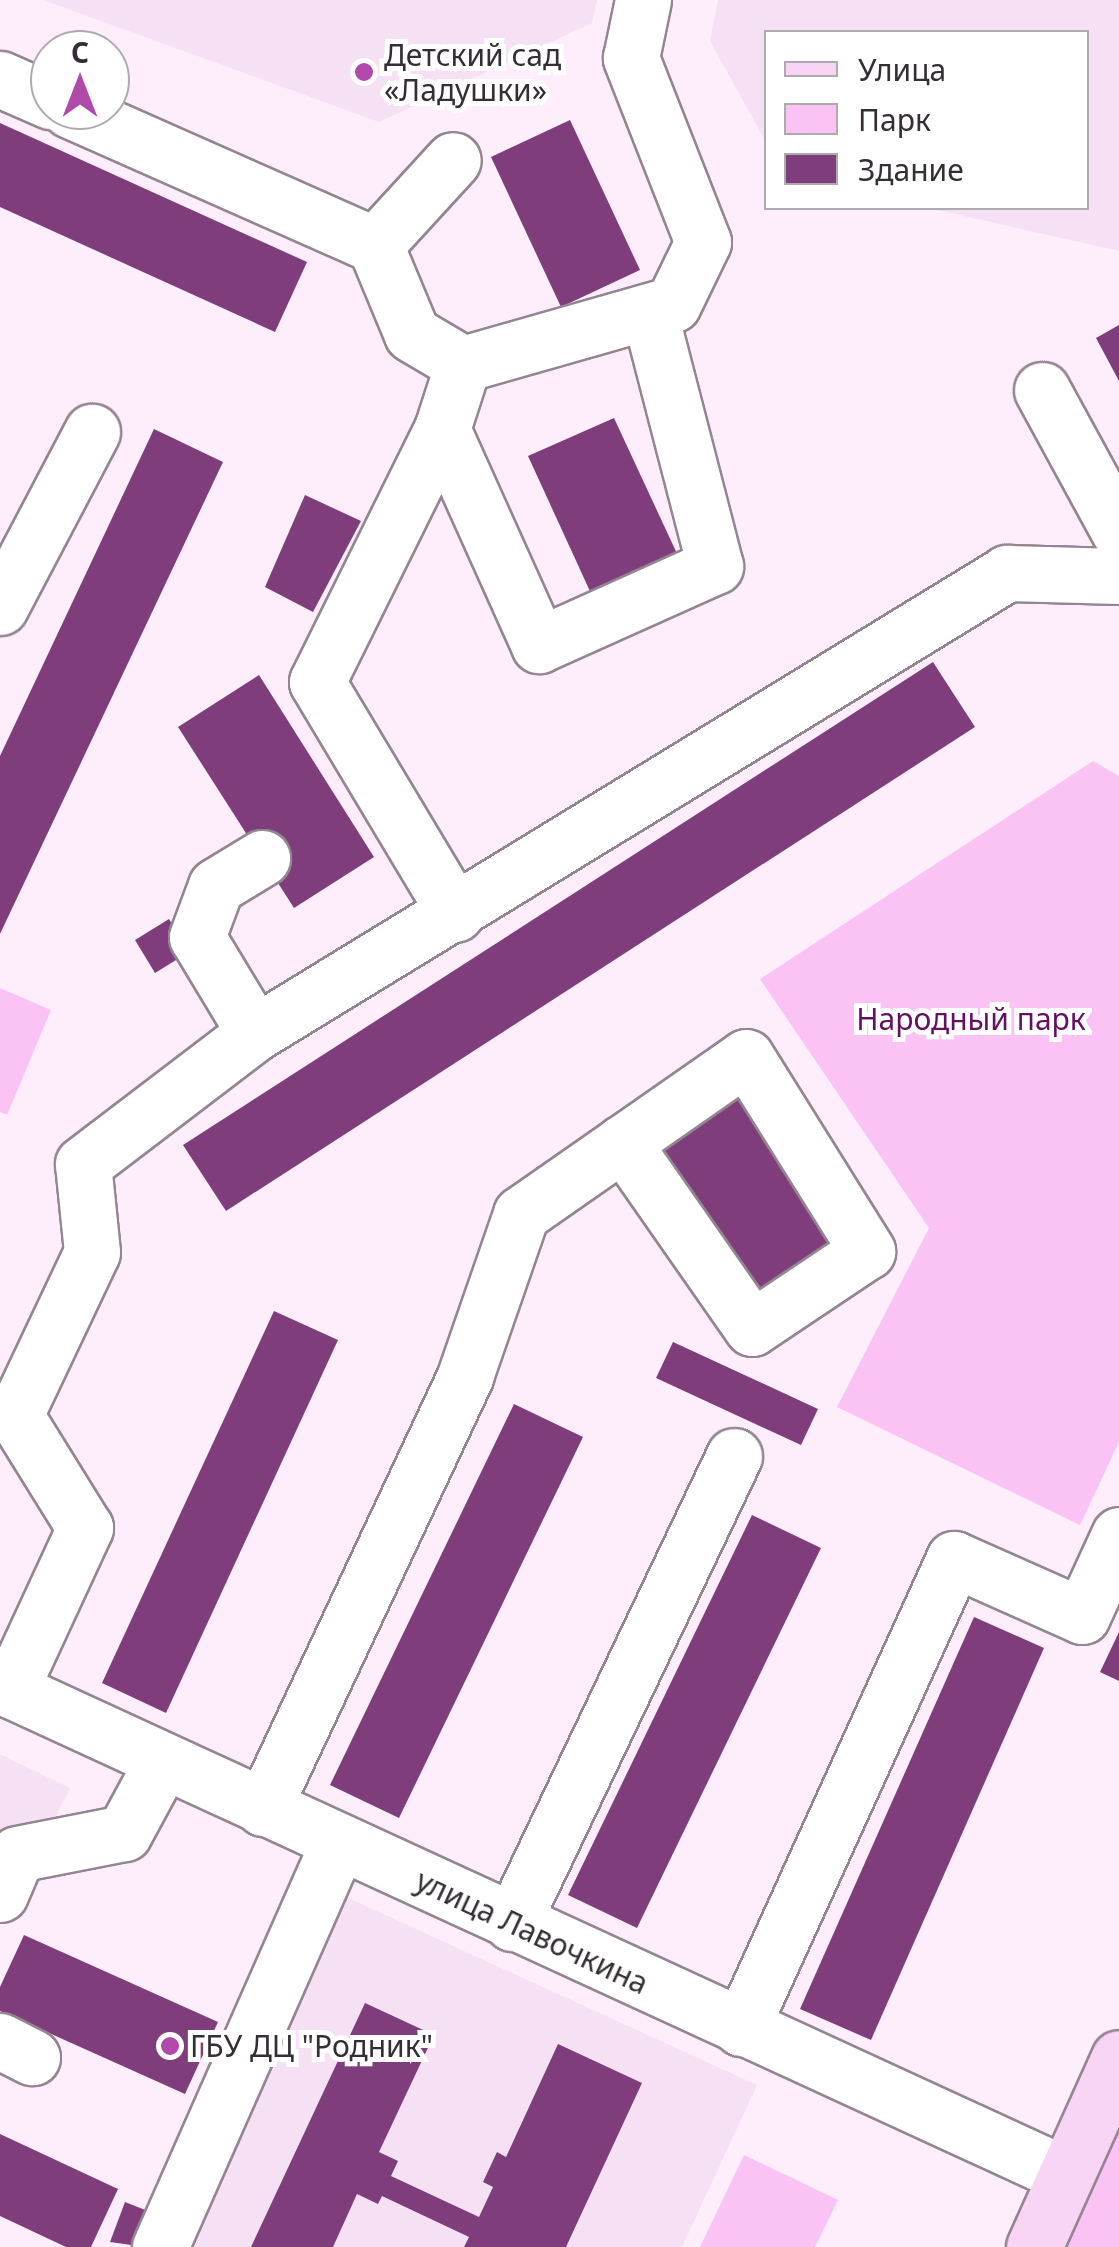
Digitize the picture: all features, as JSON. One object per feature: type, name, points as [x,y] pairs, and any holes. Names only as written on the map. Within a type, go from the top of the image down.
[{"type":"main road","points":[[1034,2247],[1119,2058]]},
{"type":"street","points":[[115,130],[375,245],[412,334],[463,364],[674,304],[703,242],[631,58],[643,0]]},
{"type":"street","points":[[0,79],[30,92]]},
{"type":"street","points":[[375,245],[453,160]]},
{"type":"street","points":[[442,429],[539,646],[715,566],[649,311]]},
{"type":"street","points":[[456,914],[317,682],[442,429],[463,364]]},
{"type":"street","points":[[1042,390],[1119,531]]},
{"type":"street","points":[[0,607],[92,432]]},
{"type":"street","points":[[5,1688],[85,1528],[15,1415],[92,1252],[83,1164],[255,1033],[456,914],[1007,573],[1119,576]]},
{"type":"street","points":[[255,1033],[197,937],[216,886],[262,858]]},
{"type":"street","points":[[262,1808],[465,1376],[521,1214],[746,1057],[866,1251],[752,1328],[623,1143]]},
{"type":"street","points":[[512,1923],[734,1456]]},
{"type":"street","points":[[741,2028],[954,1559],[1082,1616],[1119,1535]]},
{"type":"street","name":"улица Лавочкина","points":[[5,1688],[1066,2175]]},
{"type":"street","points":[[0,1894],[17,1854],[124,1833],[163,1761]]},
{"type":"street","points":[[160,2247],[338,1844]]},
{"type":"shaded area","name":"Детский сад «Ладушки»","points":[[43,0],[597,0],[592,23],[379,122]]},
{"type":"shaded area","points":[[718,0],[1119,0],[1119,251],[938,210],[1089,210],[1089,30],[764,30],[764,138],[710,41]]},
{"type":"shaded area","points":[[0,1754],[70,1788],[50,1828],[0,1851]]},
{"type":"shaded area","points":[[346,1897],[757,2085],[682,2247],[190,2247]]},
{"type":"green space","name":"Народный парк","points":[[1093,761],[1119,776],[1119,1442],[1080,1525],[837,1407],[929,1228],[760,979]]},
{"type":"green space","points":[[0,988],[51,1010],[7,1115],[0,1112]]},
{"type":"green space","points":[[1119,2129],[1119,2247],[1066,2247]]},
{"type":"green space","points":[[744,2155],[838,2200],[815,2247],[700,2247]]},
{"type":"building","points":[[570,120],[640,270],[561,307],[491,157]]},
{"type":"building","points":[[0,123],[307,262],[275,332],[0,207]]},
{"type":"building","points":[[1119,325],[1119,381],[1096,338]]},
{"type":"building","points":[[614,418],[680,560],[594,600],[528,456]]},
{"type":"building","points":[[154,429],[223,462],[0,934],[0,756]]},
{"type":"building","points":[[305,495],[361,521],[313,612],[265,587]]},
{"type":"building","points":[[933,662],[975,727],[226,1211],[183,1145]]},
{"type":"building","points":[[259,675],[374,857],[294,908],[178,727]]},
{"type":"building","points":[[169,919],[189,952],[155,973],[135,940]]},
{"type":"building","points":[[735,1082],[844,1252],[760,1306],[651,1136]]},
{"type":"building","points":[[274,1311],[338,1340],[166,1713],[102,1683]]},
{"type":"building","points":[[673,1342],[818,1409],[801,1445],[656,1378]]},
{"type":"building","points":[[514,1404],[583,1437],[399,1818],[330,1785]]},
{"type":"building","points":[[752,1515],[821,1548],[637,1928],[568,1895]]},
{"type":"building","points":[[974,1617],[1044,1648],[871,2040],[800,2009]]},
{"type":"building","points":[[1119,1632],[1119,1681],[1100,1672]]},
{"type":"building","points":[[24,1935],[218,2022],[185,2094],[0,2011],[0,1987]]},
{"type":"building","points":[[365,2003],[434,2035],[379,2152],[398,2161],[391,2176],[479,2217],[493,2187],[483,2182],[497,2152],[506,2157],[558,2044],[642,2083],[566,2247],[464,2247],[469,2237],[382,2196],[378,2204],[357,2194],[333,2247],[251,2247]]},
{"type":"building","points":[[0,2134],[118,2189],[91,2247],[66,2247],[0,2216]]},
{"type":"building","points":[[125,2202],[158,2215],[146,2247],[110,2242]]},
{"type":"place","name":"Детский сад «Ладушки»","points":[[364,72]]},
{"type":"place","name":"ГБУ ДЦ \"Родник\"","points":[[170,2046]]}]
